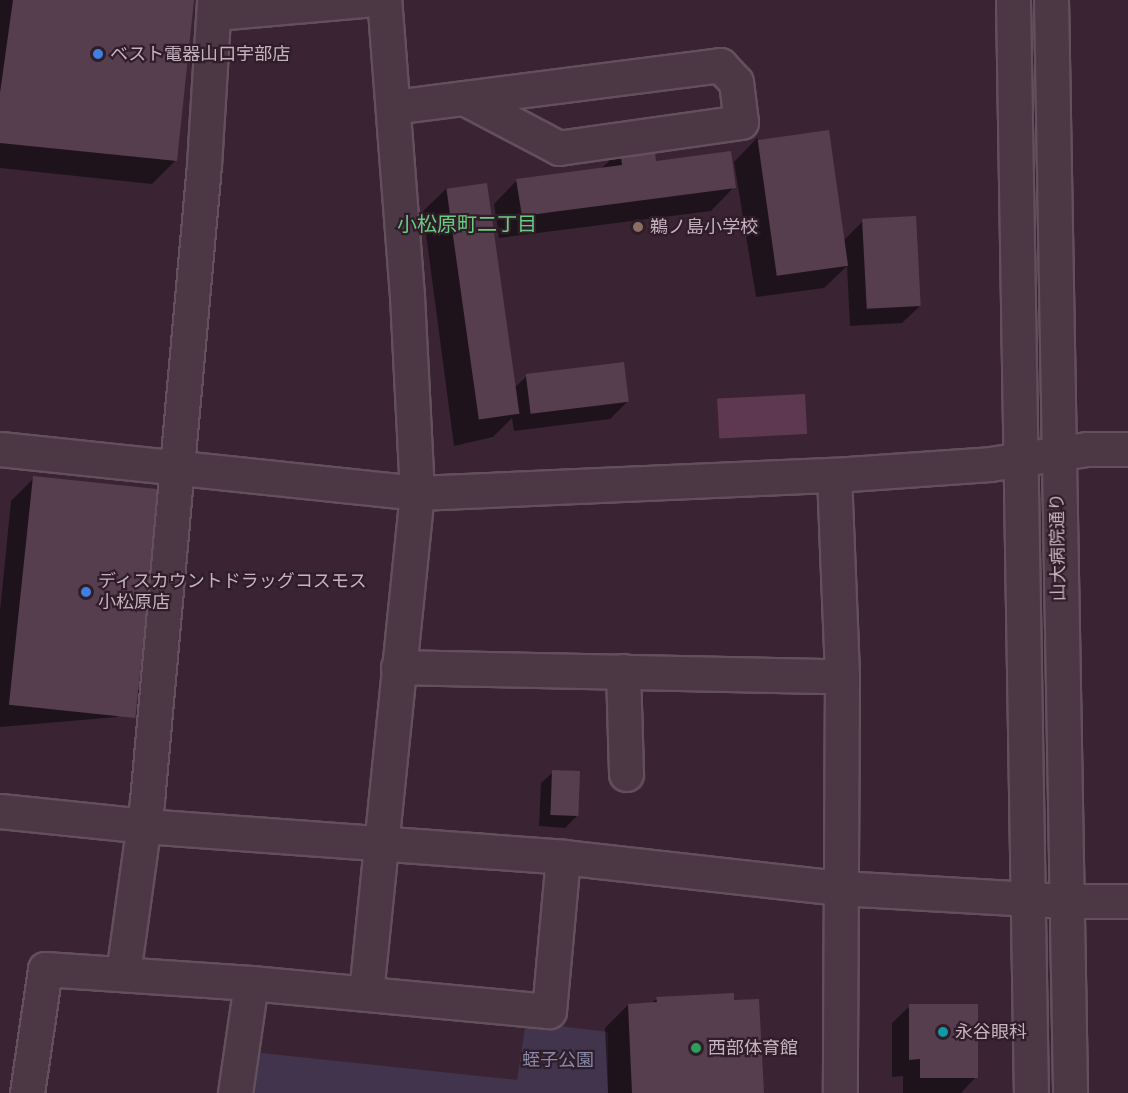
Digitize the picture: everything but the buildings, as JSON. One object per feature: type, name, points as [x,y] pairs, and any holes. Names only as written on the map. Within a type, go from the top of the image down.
[{"type":"street","points":[[123,974],[144,826],[178,466],[214,7],[363,0]]},
{"type":"street","points":[[366,993],[379,843],[417,493],[393,106],[384,0]]},
{"type":"street","name":"山大病院通り","points":[[1013,0],[1031,1093]]},
{"type":"street","name":"山大病院通り","points":[[1051,0],[1056,452],[1070,1093]]},
{"type":"street","points":[[393,106],[720,65],[736,82],[741,122],[559,148],[464,98]]},
{"type":"street","points":[[0,449],[417,493],[834,475],[990,464],[1056,452],[1128,448]]},
{"type":"street","points":[[834,475],[842,676],[840,1093]]},
{"type":"street","points":[[398,667],[842,676]]},
{"type":"street","points":[[623,672],[626,774]]},
{"type":"street","points":[[0,811],[144,826],[563,857],[840,888],[1067,901],[1128,901]]},
{"type":"street","points":[[27,1093],[45,969],[251,983],[549,1011],[563,857]]},
{"type":"street","points":[[235,1093],[251,983]]},
{"type":"green space","name":"蛭子公園","points":[[526,1022],[608,1032],[608,1093],[246,1093],[252,1052],[517,1080]]},
{"type":"shaded area","points":[[805,394],[807,434],[719,439],[717,399]]},
{"type":"place","name":"ベスト電器山口宇部店","points":[[98,54]]},
{"type":"place","name":"鵜ノ島小学校","points":[[638,227]]},
{"type":"place","name":"ディスカウントドラッグコスモス 小松原店","points":[[86,592]]},
{"type":"place","name":"永谷眼科","points":[[943,1032]]},
{"type":"place","name":"西部体育館","points":[[696,1048]]},
{"type":"district","name":"小松原町二丁目","points":[[467,224]]}]
